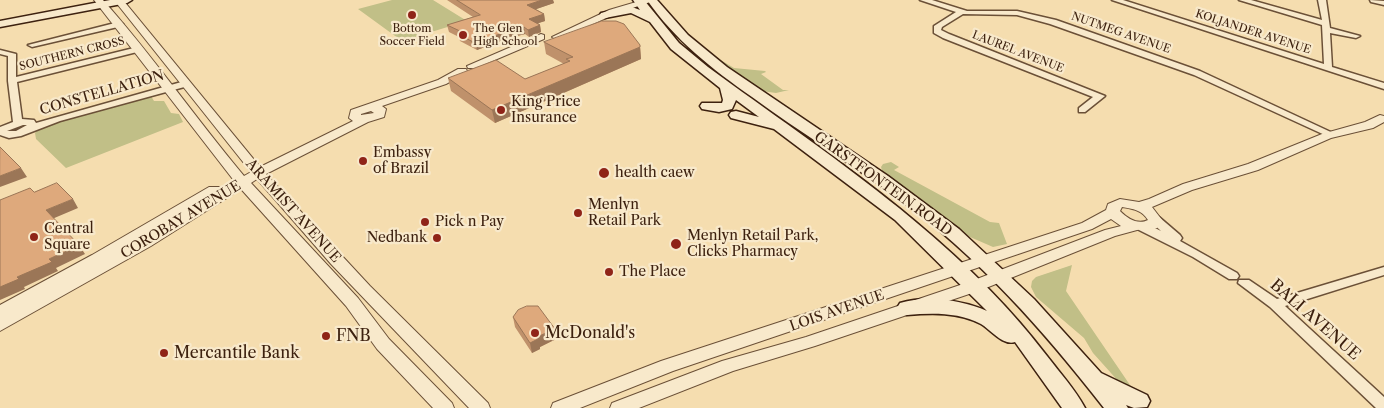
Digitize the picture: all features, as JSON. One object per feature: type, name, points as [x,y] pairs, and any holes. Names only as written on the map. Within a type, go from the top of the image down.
[{"type":"main road","points":[[0,20],[100,1],[121,1]]},
{"type":"main road","points":[[0,24],[100,1]]},
{"type":"main road","name":"GARSTFONTEIN ROAD","points":[[644,1],[657,16],[675,46],[726,87],[901,216],[975,286],[1018,332],[1074,408]]},
{"type":"main road","points":[[605,15],[632,10],[657,16],[668,1]]},
{"type":"main road","name":"GARSTFONTEIN ROAD","points":[[657,16],[737,81],[925,211],[984,260],[1044,320],[1096,379],[1114,407]]},
{"type":"main road","points":[[707,106],[719,108],[727,106],[730,100],[726,87]]},
{"type":"main road","points":[[736,115],[786,130]]},
{"type":"main road","points":[[907,308],[948,306],[974,312],[991,320],[1005,330],[1044,366]]},
{"type":"main road","points":[[1096,379],[1139,401]]},
{"type":"street","name":"NUTMEG AVENUE","points":[[924,0],[962,12],[977,14],[1017,13],[1044,19],[1196,73],[1332,137]]},
{"type":"street","name":"KOLJANDER AVENUE","points":[[1116,0],[1384,86]]},
{"type":"street","points":[[1243,0],[1356,36]]},
{"type":"street","points":[[1322,0],[1326,27],[1328,68]]},
{"type":"street","points":[[1374,0],[1384,3]]},
{"type":"street","name":"ARAMIST AVENUE","points":[[100,1],[240,179],[352,302],[383,344],[444,407]]},
{"type":"street","name":"ARAMIST AVENUE","points":[[121,1],[184,83],[255,170],[395,324],[480,408]]},
{"type":"street","name":"COROBAY AVENUE","points":[[361,114],[549,37],[644,1]]},
{"type":"street","name":"COROBAY AVENUE","points":[[549,37],[644,1]]},
{"type":"street","name":"LAUREL AVENUE","points":[[962,12],[938,26],[937,31],[1100,96],[1082,110]]},
{"type":"street","points":[[32,45],[119,24]]},
{"type":"street","name":"SOUTHERN CROSS","points":[[12,82],[138,49]]},
{"type":"street","points":[[0,52],[12,54],[12,82],[25,124]]},
{"type":"street","name":"COROBAY AVENUE","points":[[0,312],[255,170],[361,114],[377,107],[382,112],[411,96],[471,70]]},
{"type":"street","name":"CONSTELLATION","points":[[1,131],[25,124],[57,119],[184,83]]},
{"type":"street","name":"LOIS AVENUE","points":[[560,408],[667,366],[1087,226],[1113,212],[1113,207],[1120,203],[1139,206],[1177,195],[1253,167],[1307,154],[1332,137],[1383,121]]},
{"type":"street","name":"COROBAY AVENUE","points":[[0,325],[146,243],[240,179]]},
{"type":"street","name":"LOIS AVENUE","points":[[620,408],[728,366],[809,342],[975,286],[1110,233],[1147,222],[1177,195]]},
{"type":"street","points":[[1113,212],[1124,222],[1147,222],[1139,206]]},
{"type":"street","name":"BALI AVENUE","points":[[1147,222],[1275,304],[1384,406]]},
{"type":"street","points":[[1275,304],[1384,271]]},
{"type":"shaded area","name":"Bottom Soccer Field","points":[[392,0],[433,0],[467,21],[402,41],[358,9]]},
{"type":"shaded area","points":[[709,53],[734,68],[765,71],[761,74],[783,90],[789,90],[776,93],[762,91]]},
{"type":"shaded area","points":[[151,96],[154,101],[164,101],[171,113],[179,114],[183,122],[66,168],[36,139],[35,133],[38,129]]},
{"type":"shaded area","points":[[891,162],[899,167],[894,170],[990,222],[999,223],[1007,244],[993,247],[970,237],[883,174],[881,167],[883,164]]},
{"type":"shaded area","points":[[1072,265],[1066,291],[1132,388],[1119,382],[1093,353],[1084,338],[1036,297],[1031,287],[1032,281],[1036,277]]},
{"type":"building","points":[[457,0],[542,0],[527,5],[544,14],[529,19],[540,25],[528,30],[524,27],[508,31],[475,43],[458,34],[462,32],[447,25],[480,15]]},
{"type":"building","points":[[602,21],[616,21],[624,24],[640,47],[492,110],[448,78],[496,60],[525,79],[570,61],[566,59],[573,57],[544,42]]},
{"type":"building","points":[[0,147],[21,168],[0,176]]},
{"type":"building","name":"Central Square","points":[[57,183],[73,199],[46,210],[79,245],[49,259],[52,262],[17,277],[19,279],[0,287],[0,200],[30,188],[34,192]]},
{"type":"building","name":"McDonald's","points":[[527,306],[538,306],[555,329],[537,337],[538,339],[530,343],[513,317],[518,310]]},
{"type":"place","name":"Bottom Soccer Field","points":[[412,15]]},
{"type":"place","name":"The Glen High School","points":[[463,35]]},
{"type":"place","name":"King Price Insurance","points":[[501,110]]},
{"type":"place","name":"Embassy of Brazil","points":[[363,161]]},
{"type":"place","name":"health caew","points":[[604,173]]},
{"type":"place","name":"Menlyn Retail Park","points":[[578,213]]},
{"type":"place","name":"Pick n Pay","points":[[425,222]]},
{"type":"place","name":"Central Square","points":[[34,237]]},
{"type":"place","name":"Nedbank","points":[[437,238]]},
{"type":"place","name":"Menlyn Retail Park, Clicks Pharmacy","points":[[676,244]]},
{"type":"place","name":"The Place","points":[[609,272]]},
{"type":"place","name":"McDonald's","points":[[535,333]]},
{"type":"place","name":"FNB","points":[[326,336]]},
{"type":"place","name":"Mercantile Bank","points":[[164,353]]}]
